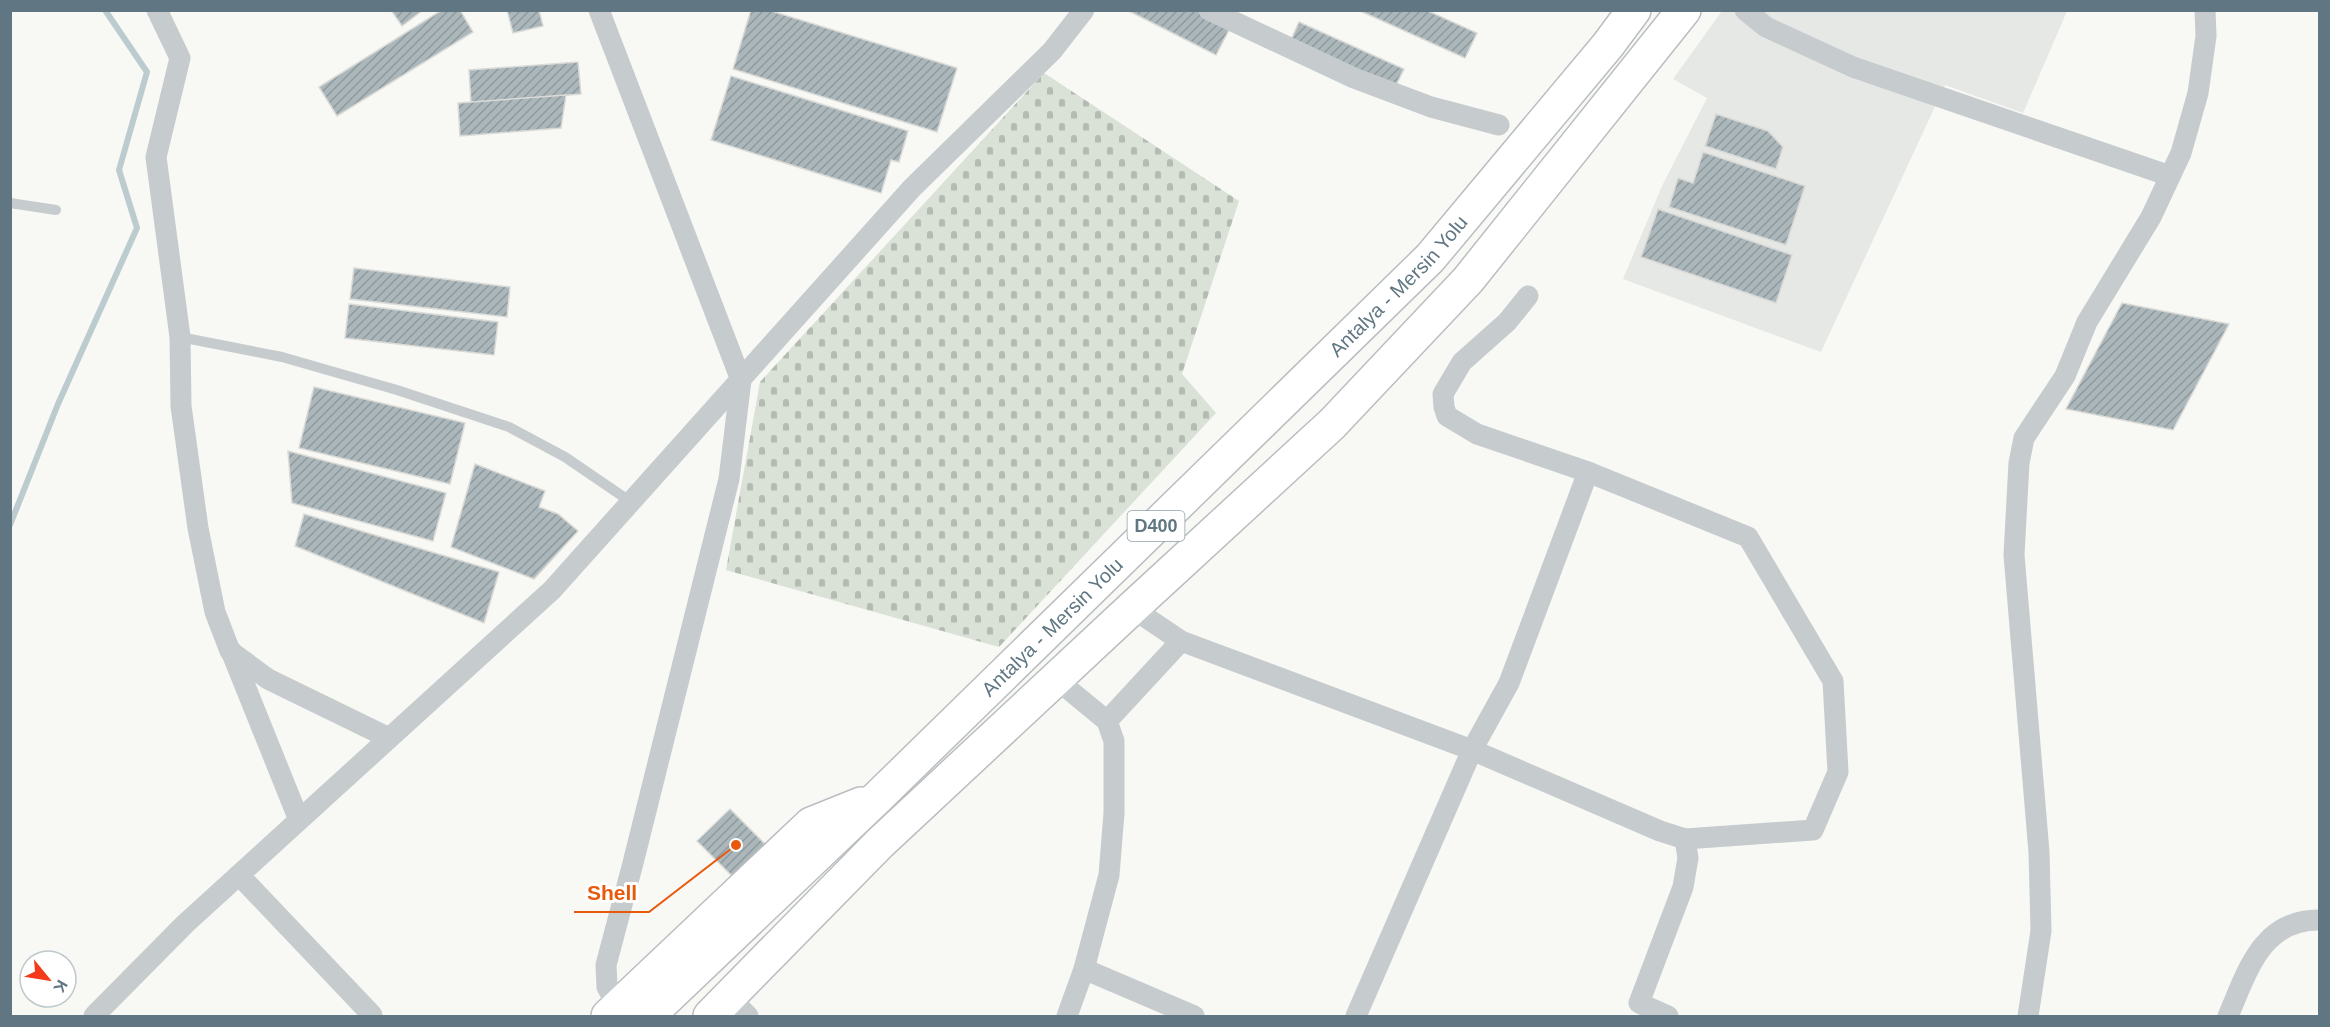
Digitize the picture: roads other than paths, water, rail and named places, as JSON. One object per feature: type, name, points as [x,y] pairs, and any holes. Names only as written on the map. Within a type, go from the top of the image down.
[{"type":"highway","name":"Antalya - Mersin Yolu","points":[[631,1014],[877,798],[1430,258],[1608,45],[1634,10]]},
{"type":"highway","name":"Antalya - Mersin Yolu","points":[[710,1017],[880,843],[1332,424],[1468,280],[1684,10]]},
{"type":"highway","points":[[741,1014],[880,843]]},
{"type":"street","points":[[157,10],[180,58],[156,157],[180,337],[181,406],[198,528],[216,612],[299,820]]},
{"type":"street","points":[[599,10],[741,380],[729,479],[606,965],[607,987],[631,1014]]},
{"type":"street","points":[[94,1017],[185,924],[552,591],[912,188],[1052,51],[1084,10]]},
{"type":"street","points":[[1209,10],[1354,78],[1431,106],[1498,125]]},
{"type":"street","points":[[1745,10],[1766,27],[1853,67],[2170,176]]},
{"type":"street","points":[[2028,1017],[2040,920],[2037,829],[2014,555],[2019,463],[2024,438],[2065,376],[2087,322],[2151,217],[2181,153],[2198,93],[2206,36],[2205,10]]},
{"type":"street","points":[[1132,608],[1181,641],[1472,750],[1660,831],[1685,839],[1813,830],[1838,772],[1833,681],[1748,537],[1588,472],[1477,434],[1448,416],[1444,407],[1443,394],[1462,362],[1507,322],[1528,296]]},
{"type":"street","points":[[1356,1017],[1472,750],[1509,683],[1588,472]]},
{"type":"street","points":[[1107,721],[1181,641]]},
{"type":"street","points":[[231,651],[268,679],[389,738]]},
{"type":"street","points":[[1056,679],[1107,721],[1114,741],[1113,824],[1108,875],[1084,969],[1067,1017]]},
{"type":"street","points":[[1668,1017],[1635,1010],[1683,888],[1688,858],[1685,839]]},
{"type":"street","points":[[239,875],[372,1015],[371,1017]]},
{"type":"street","points":[[2228,1017],[2252,962],[2267,940],[2289,926],[2319,920]]},
{"type":"street","points":[[1084,969],[1194,1017]]},
{"type":"lane","points":[[10,203],[56,210]]},
{"type":"lane","points":[[180,337],[282,357],[398,390],[509,427],[565,457],[632,502]]},
{"type":"waterway","points":[[10,525],[58,404],[137,228],[119,170],[147,72],[105,10]]},
{"type":"place","name":"Shell","points":[[736,845]]}]
